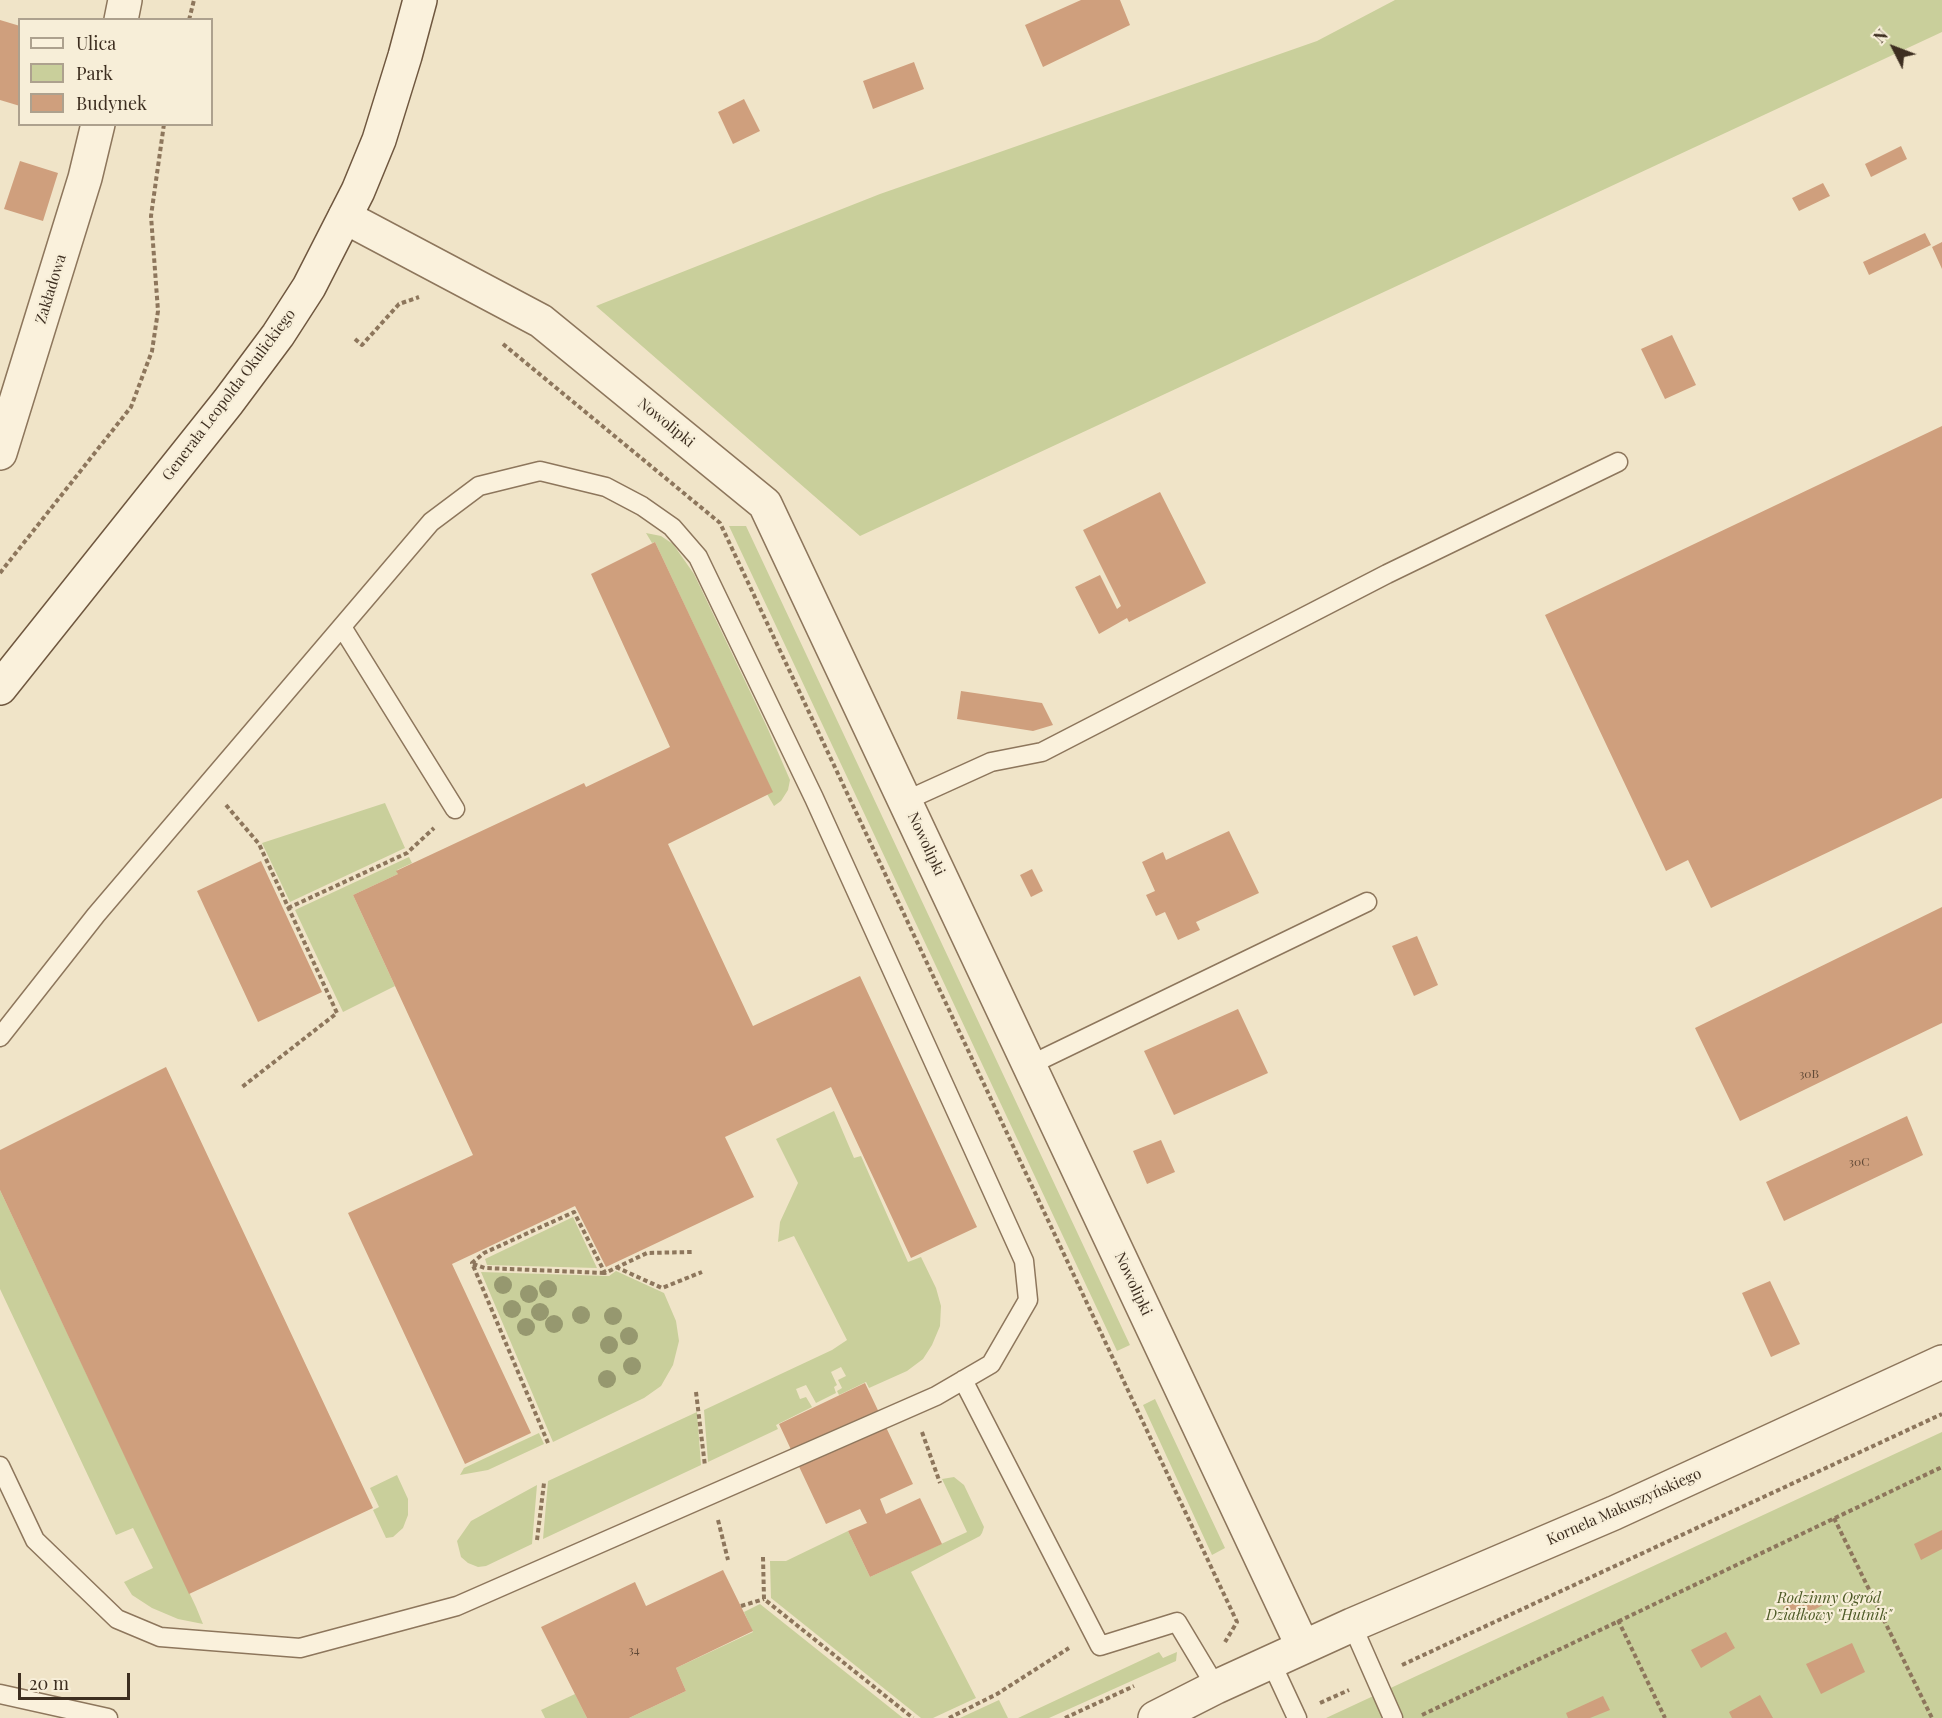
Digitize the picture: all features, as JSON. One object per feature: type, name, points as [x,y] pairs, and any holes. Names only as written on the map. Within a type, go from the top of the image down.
[{"type":"street","points":[[121,18],[125,0]]},
{"type":"street","name":"Generała Leopolda Okulickiego","points":[[0,688],[278,335],[309,287],[345,217],[379,140],[420,0]]},
{"type":"street","name":"Zakładowa","points":[[0,453],[7,408],[85,178],[98,126]]},
{"type":"street","name":"Nowolipki","points":[[345,217],[541,321],[765,504],[1303,1647]]},
{"type":"street","name":"Kornela Makuszyńskiego","points":[[1155,1718],[1303,1647],[1614,1513],[1942,1362]]},
{"type":"lane","points":[[905,801],[991,762],[1042,752],[1387,574],[1618,462]]},
{"type":"lane","points":[[0,1037],[96,915],[431,522],[479,486],[540,471],[606,487],[642,506],[672,527],[698,557],[814,798],[1024,1261],[1028,1300],[991,1364],[936,1396],[457,1606],[300,1648],[160,1637],[117,1619],[35,1540],[0,1466]]},
{"type":"lane","points":[[342,627],[455,809]]},
{"type":"lane","points":[[1029,1065],[1367,902]]},
{"type":"lane","points":[[963,1380],[1100,1646],[1177,1622],[1216,1687]]},
{"type":"lane","points":[[1352,1625],[1394,1718]]},
{"type":"lane","points":[[1271,1662],[1296,1716]]},
{"type":"lane","points":[[0,1695],[108,1718]]},
{"type":"path","points":[[190,18],[194,0]]},
{"type":"path","points":[[0,573],[130,407],[152,351],[158,311],[151,216],[164,126]]},
{"type":"path","points":[[355,339],[362,345],[399,304],[428,294]]},
{"type":"path","points":[[208,784],[259,844],[337,1013],[242,1086]]},
{"type":"path","points":[[288,908],[407,853],[455,809]]},
{"type":"path","points":[[472,1263],[484,1253],[574,1212],[605,1273]]},
{"type":"path","points":[[472,1263],[485,1268],[605,1273],[647,1252],[692,1252]]},
{"type":"path","points":[[472,1263],[548,1443]]},
{"type":"path","points":[[616,1267],[662,1288],[702,1272]]},
{"type":"path","points":[[696,1392],[705,1464]]},
{"type":"path","points":[[912,1406],[940,1483]]},
{"type":"path","points":[[1296,1716],[1942,1414]]},
{"type":"path","points":[[1416,1718],[1942,1467]]},
{"type":"path","points":[[537,1540],[544,1483]]},
{"type":"path","points":[[1834,1518],[1932,1718]]},
{"type":"path","points":[[763,1557],[764,1599]]},
{"type":"path","points":[[741,1606],[764,1599]]},
{"type":"path","points":[[764,1599],[913,1718]]},
{"type":"path","points":[[1618,1620],[1665,1718]]},
{"type":"path","points":[[949,1718],[997,1694],[1092,1633]]},
{"type":"green space","points":[[1395,0],[1942,0],[1942,32],[860,536],[596,306],[880,194],[1317,41]]},
{"type":"green space","points":[[729,526],[746,526],[1130,1345],[1117,1351]]},
{"type":"green space","points":[[646,533],[661,536],[673,544],[694,574],[767,727],[790,780],[788,790],[781,801],[774,806],[767,794],[772,791],[655,542],[652,543]]},
{"type":"green space","points":[[385,803],[405,848],[290,902],[262,843]]},
{"type":"green space","points":[[409,857],[412,863],[397,870],[398,874],[353,895],[395,986],[343,1012],[295,910]]},
{"type":"green space","points":[[834,1111],[854,1158],[861,1156],[908,1262],[921,1257],[936,1288],[941,1306],[940,1326],[923,1359],[907,1371],[869,1388],[866,1382],[839,1395],[837,1391],[842,1388],[838,1380],[846,1376],[841,1367],[831,1372],[837,1385],[834,1387],[836,1393],[816,1403],[806,1385],[796,1389],[800,1399],[806,1397],[812,1407],[776,1425],[778,1429],[708,1462],[704,1410],[832,1350],[847,1340],[794,1236],[778,1242],[780,1222],[798,1183],[776,1139]]},
{"type":"green space","points":[[0,1190],[203,1624],[178,1619],[152,1608],[132,1595],[124,1582],[153,1568],[133,1528],[116,1535],[0,1289]]},
{"type":"green space","points":[[573,1217],[597,1268],[487,1265],[485,1259]]},
{"type":"green space","points":[[616,1271],[664,1293],[676,1321],[679,1341],[673,1365],[661,1386],[644,1398],[553,1442],[481,1272],[609,1276]]},
{"type":"green space","points":[[1155,1399],[1225,1548],[1212,1555],[1143,1405]]},
{"type":"green space","points":[[697,1412],[701,1465],[543,1539],[548,1481]]},
{"type":"green space","name":"Rodzinny Ogród Działkowy \"Hutnik\"","points":[[1942,1432],[1942,1718],[1326,1718]]},
{"type":"green space","points":[[539,1433],[544,1444],[488,1470],[460,1475],[464,1468]]},
{"type":"green space","points":[[397,1475],[408,1499],[408,1515],[403,1528],[393,1537],[386,1538],[373,1510],[379,1507],[370,1488]]},
{"type":"green space","points":[[954,1477],[964,1485],[984,1527],[982,1533],[911,1572],[976,1698],[933,1718],[921,1718],[771,1598],[770,1561],[786,1561],[848,1531],[870,1577],[967,1532],[942,1479]]},
{"type":"green space","points":[[537,1485],[532,1544],[486,1566],[478,1567],[461,1557],[457,1541],[471,1521]]},
{"type":"green space","points":[[760,1604],[903,1718],[629,1718],[686,1691],[676,1668],[753,1632],[744,1612]]},
{"type":"green space","points":[[1159,1652],[1163,1658],[1177,1652],[1176,1661],[1049,1718],[1018,1718]]},
{"type":"green space","points":[[575,1694],[587,1718],[545,1718],[541,1710]]},
{"type":"green space","points":[[999,1700],[1008,1718],[960,1718]]},
{"type":"building","points":[[1081,0],[1120,0],[1130,25],[1043,67],[1025,25]]},
{"type":"building","points":[[0,20],[18,25],[18,105],[0,100]]},
{"type":"building","points":[[914,62],[924,89],[873,109],[863,81]]},
{"type":"building","points":[[744,99],[760,131],[733,144],[718,112]]},
{"type":"building","points":[[1901,146],[1907,159],[1871,177],[1865,164]]},
{"type":"building","points":[[20,161],[58,173],[43,221],[4,209]]},
{"type":"building","points":[[1823,183],[1830,196],[1799,211],[1792,198]]},
{"type":"building","points":[[1925,233],[1931,245],[1869,275],[1863,262]]},
{"type":"building","points":[[1942,242],[1942,269],[1932,247]]},
{"type":"building","points":[[1672,335],[1696,385],[1665,399],[1641,349]]},
{"type":"building","points":[[1942,426],[1942,798],[1711,908],[1688,860],[1666,871],[1545,615]]},
{"type":"building","points":[[1160,492],[1206,583],[1129,622],[1127,618],[1099,634],[1075,587],[1100,575],[1117,609],[1121,606],[1083,530]]},
{"type":"building","points":[[655,542],[773,792],[668,844],[753,1026],[860,976],[977,1227],[911,1258],[831,1087],[725,1137],[754,1197],[606,1267],[575,1206],[452,1264],[531,1433],[465,1464],[348,1213],[473,1155],[353,895],[398,874],[396,871],[584,783],[586,787],[670,747],[591,574]]},
{"type":"building","points":[[961,691],[1042,703],[1053,725],[1033,731],[957,719]]},
{"type":"building","points":[[1229,831],[1259,893],[1196,922],[1200,930],[1178,940],[1165,912],[1156,916],[1146,895],[1155,891],[1142,862],[1163,852],[1166,860]]},
{"type":"building","points":[[261,861],[322,992],[258,1022],[197,891]]},
{"type":"building","points":[[1032,869],[1043,891],[1031,897],[1020,875]]},
{"type":"building","points":[[1942,907],[1942,1023],[1740,1121],[1695,1028]]},
{"type":"building","points":[[1417,936],[1438,985],[1414,996],[1392,946]]},
{"type":"building","points":[[1238,1009],[1268,1073],[1174,1115],[1144,1051]]},
{"type":"building","points":[[166,1067],[373,1508],[189,1594],[0,1190],[0,1150]]},
{"type":"building","points":[[1907,1116],[1923,1155],[1784,1221],[1766,1182]]},
{"type":"building","points":[[1161,1140],[1175,1172],[1147,1184],[1133,1151]]},
{"type":"building","points":[[1770,1281],[1800,1344],[1771,1357],[1742,1293]]},
{"type":"building","points":[[865,1383],[913,1484],[880,1499],[886,1514],[920,1498],[942,1544],[870,1577],[848,1531],[867,1523],[860,1509],[826,1524],[779,1424]]},
{"type":"building","points":[[1942,1530],[1942,1549],[1921,1560],[1914,1544]]},
{"type":"building","points":[[723,1570],[753,1631],[676,1668],[686,1691],[629,1718],[587,1718],[541,1627],[635,1582],[646,1606]]},
{"type":"building","points":[[1814,1589],[1823,1605],[1791,1622],[1783,1607]]},
{"type":"building","points":[[1726,1632],[1735,1648],[1701,1668],[1691,1650]]},
{"type":"building","points":[[1852,1643],[1865,1672],[1821,1694],[1806,1664]]},
{"type":"building","points":[[1760,1695],[1773,1718],[1732,1718],[1729,1712]]},
{"type":"building","points":[[1603,1696],[1610,1710],[1590,1718],[1568,1718],[1566,1713]]}]
